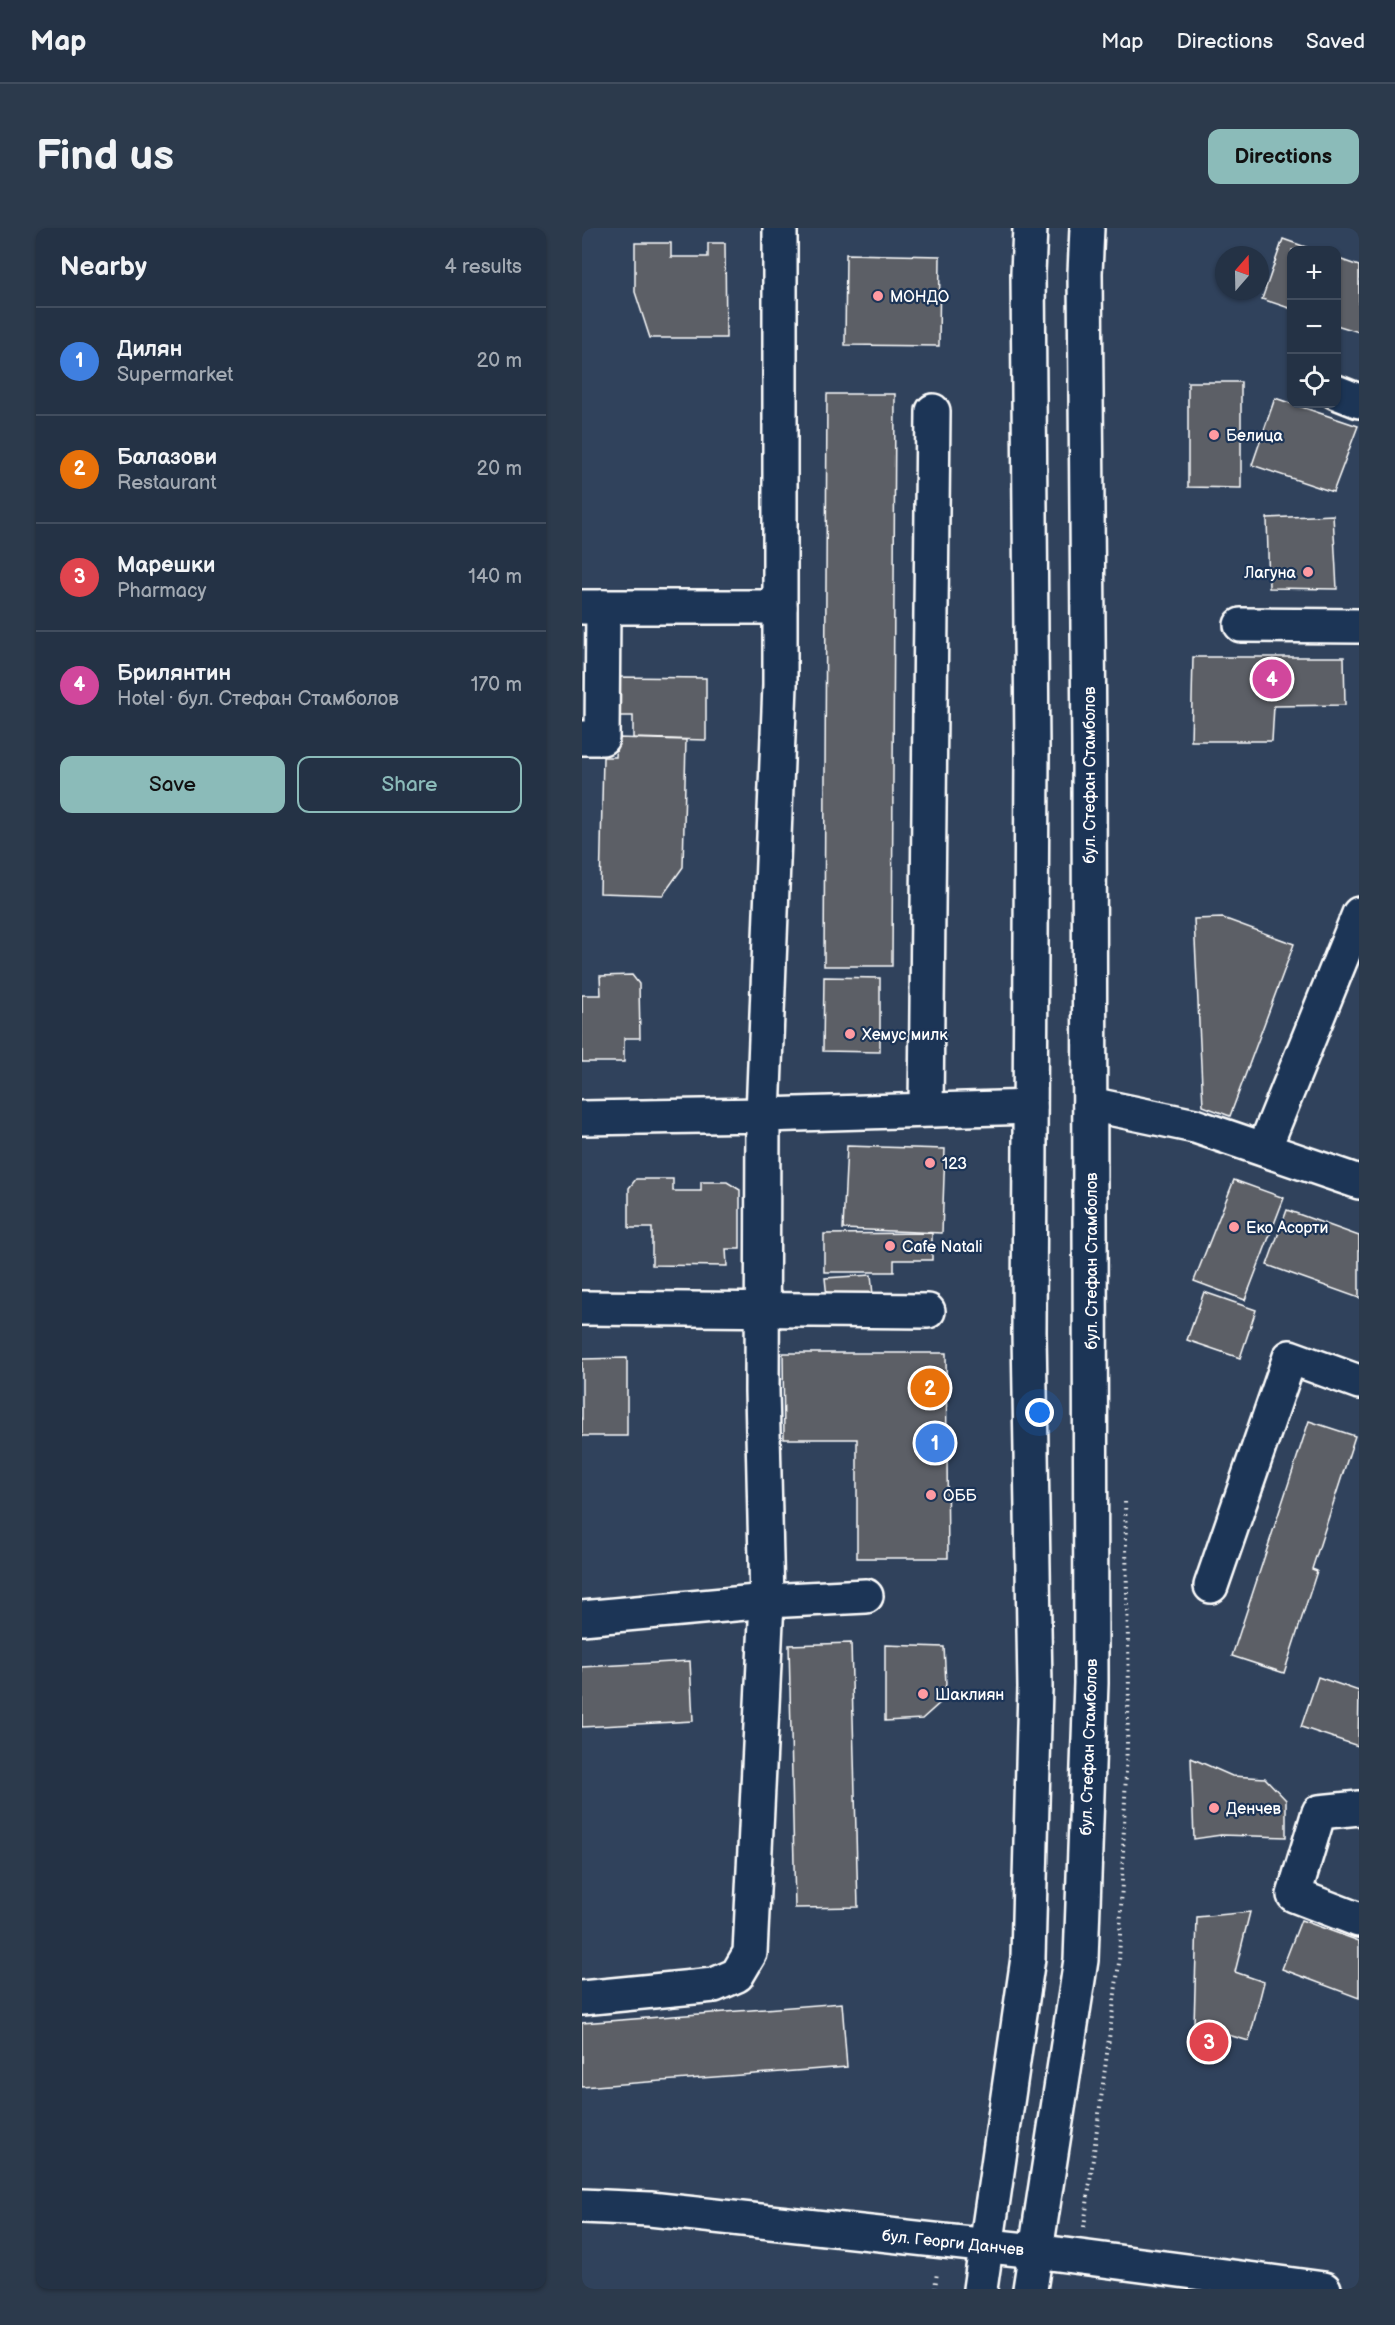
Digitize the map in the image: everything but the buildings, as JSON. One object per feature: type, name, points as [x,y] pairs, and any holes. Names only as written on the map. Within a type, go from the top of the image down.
[{"type":"main road","points":[[582,1998],[714,1985],[737,1975],[750,1953],[767,1601],[762,1310],[764,1115],[780,685],[780,228]]},
{"type":"main road","points":[[980,2289],[1028,1958],[1035,1687],[1029,1333],[1032,752],[1028,273],[1030,228]]},
{"type":"main road","name":"бул. Стефан Стамболов","points":[[1030,2289],[1081,1960],[1092,1683],[1085,285],[1087,228]]},
{"type":"main road","points":[[1341,394],[1359,401]]},
{"type":"main road","points":[[926,1109],[933,411]]},
{"type":"main road","points":[[582,738],[602,738],[593,607],[780,607]]},
{"type":"main road","points":[[1241,625],[1359,626]]},
{"type":"main road","points":[[1264,1149],[1359,914]]},
{"type":"main road","points":[[1090,1104],[1196,1126],[1359,1182]]},
{"type":"main road","points":[[582,1118],[1030,1107]]},
{"type":"main road","points":[[582,1308],[928,1311]]},
{"type":"main road","points":[[1211,1586],[1290,1357],[1359,1382]]},
{"type":"main road","points":[[582,1618],[767,1601],[866,1596]]},
{"type":"main road","points":[[1359,1808],[1319,1812],[1293,1895],[1359,1920]]},
{"type":"main road","name":"бул. Георги Данчев","points":[[582,2206],[650,2210],[987,2244],[1324,2289]]},
{"type":"place","name":"МОНДО","points":[[878,296]]},
{"type":"place","name":"Белица","points":[[1214,435]]},
{"type":"place","name":"Лагуна","points":[[1308,572]]},
{"type":"place","name":"Брилянтин","points":[[1272,679]]},
{"type":"place","name":"Хемус милк","points":[[850,1034]]},
{"type":"place","name":"123","points":[[930,1163]]},
{"type":"place","name":"Еко Асорти","points":[[1234,1227]]},
{"type":"place","name":"Cafe Natali","points":[[890,1246]]},
{"type":"place","name":"Балазови","points":[[930,1388]]},
{"type":"place","name":"Дилян","points":[[935,1443]]},
{"type":"place","name":"ОББ","points":[[931,1495]]},
{"type":"place","name":"Шаклиян","points":[[923,1694]]},
{"type":"place","name":"Денчев","points":[[1214,1808]]},
{"type":"place","name":"Марешки","points":[[1209,2042]]}]
